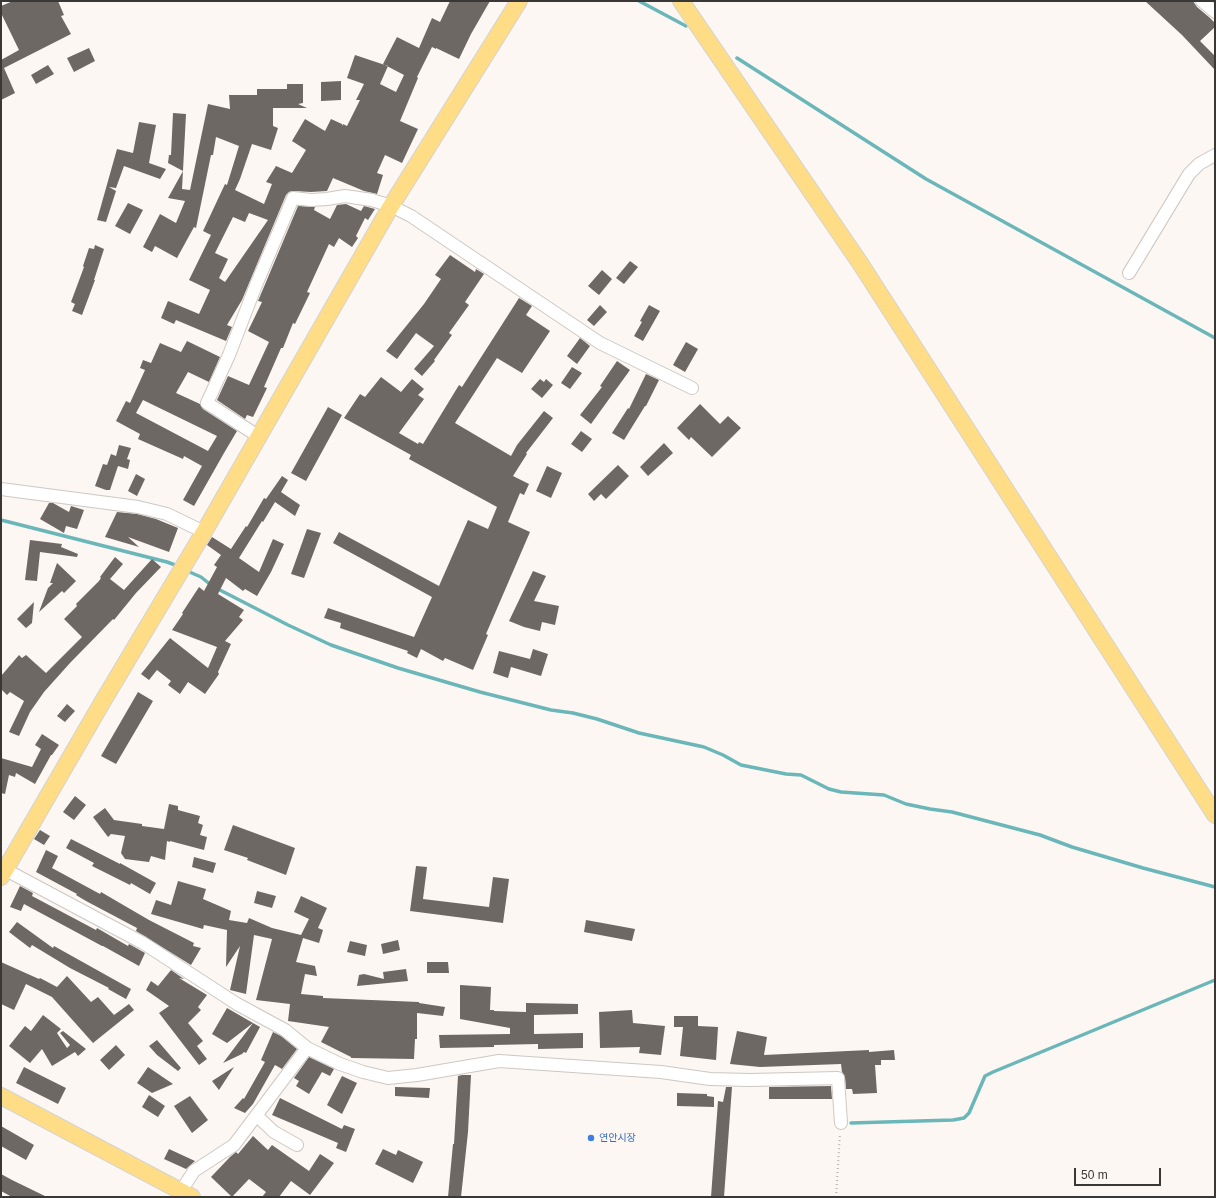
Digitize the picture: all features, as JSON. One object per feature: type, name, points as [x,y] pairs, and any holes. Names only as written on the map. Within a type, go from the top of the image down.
[{"type":"main road","points":[[4,874],[103,701],[204,532],[391,206],[519,1]]},
{"type":"main road","points":[[681,1],[860,264],[1215,814]]},
{"type":"main road","points":[[1,1096],[187,1194]]},
{"type":"street","points":[[1202,1],[1215,12]]},
{"type":"street","points":[[1129,273],[1189,174],[1199,164],[1215,156]]},
{"type":"street","points":[[258,436],[207,403],[229,355],[256,285],[293,198],[311,200],[345,196],[372,200],[391,206],[411,216],[600,343],[692,388]]},
{"type":"street","points":[[1,489],[138,507],[168,514],[204,532]]},
{"type":"street","points":[[4,874],[143,943],[237,1004],[285,1030],[307,1048],[340,1064],[363,1072],[388,1078],[416,1075],[499,1061],[661,1072],[710,1079],[750,1080],[838,1078],[841,1124]]},
{"type":"street","points":[[187,1194],[194,1171],[234,1145],[307,1048]]},
{"type":"street","points":[[257,1116],[274,1132],[297,1145]]},
{"type":"path","points":[[836,1197],[841,1124]]},
{"type":"building","points":[[13,1],[58,1],[64,15],[61,16],[71,34],[4,68],[15,93],[1,100],[1,60],[19,50],[1,13],[1,6]]},
{"type":"building","points":[[450,1],[490,1],[471,34],[459,59],[432,47],[417,77],[418,78],[400,121],[418,129],[402,163],[385,155],[377,173],[383,175],[377,194],[364,191],[333,178],[327,191],[294,191],[289,192],[286,195],[242,300],[227,325],[232,327],[226,341],[176,320],[174,324],[161,318],[168,301],[199,314],[210,290],[189,280],[211,235],[203,231],[225,184],[227,185],[239,146],[216,137],[196,228],[194,227],[177,258],[155,246],[152,252],[143,247],[160,214],[176,223],[185,201],[168,198],[183,171],[182,189],[190,190],[208,104],[230,109],[229,95],[257,95],[257,89],[287,89],[287,84],[303,84],[303,103],[298,104],[307,108],[273,108],[273,126],[278,128],[271,150],[252,144],[235,190],[264,204],[272,184],[266,182],[276,166],[292,173],[306,150],[292,141],[305,119],[325,131],[331,119],[342,124],[342,126],[343,124],[347,126],[360,100],[356,100],[364,84],[347,78],[355,55],[385,65],[383,64],[397,37],[419,48],[432,18],[440,22]],"holes":[[[388,67],[404,75],[396,92],[380,84]],[[249,213],[268,220],[225,282],[219,278],[228,259],[215,253],[233,217],[245,222]]]},
{"type":"building","points":[[1145,1],[1193,1],[1197,7],[1215,23],[1215,27],[1200,41],[1215,56],[1215,70],[1182,35]]},
{"type":"building","points":[[89,48],[95,61],[74,72],[67,58]]},
{"type":"building","points":[[48,65],[54,74],[36,84],[31,75]]},
{"type":"building","points":[[341,81],[341,100],[321,101],[321,82]]},
{"type":"building","points":[[173,113],[186,114],[183,171],[168,163],[169,155],[171,155]]},
{"type":"building","points":[[139,122],[156,125],[149,163],[166,169],[160,179],[124,166],[116,188],[109,187],[116,191],[106,222],[97,220],[117,149],[133,153]]},
{"type":"building","points":[[128,203],[143,210],[130,234],[115,226]]},
{"type":"building","points":[[346,204],[361,211],[364,206],[375,209],[368,220],[365,218],[356,236],[358,238],[352,247],[339,238],[334,247],[329,244],[307,292],[310,293],[295,324],[293,323],[283,348],[281,348],[264,387],[267,388],[253,417],[247,415],[245,419],[217,400],[228,376],[249,385],[269,342],[248,331],[262,302],[258,301],[298,206],[315,207],[314,210],[330,219],[337,205]]},
{"type":"building","points":[[95,245],[104,249],[95,280],[82,315],[72,311],[75,304],[71,302],[84,267],[83,266],[89,248],[94,249]]},
{"type":"building","points":[[450,255],[475,272],[476,269],[484,274],[465,302],[469,305],[449,333],[452,335],[434,360],[435,361],[422,376],[414,369],[434,346],[416,333],[397,359],[386,351],[424,304],[441,279],[435,275]]},
{"type":"building","points":[[630,261],[638,267],[624,284],[616,278]]},
{"type":"building","points":[[602,270],[612,279],[599,295],[588,286]]},
{"type":"building","points":[[519,298],[532,306],[526,315],[550,331],[522,373],[497,358],[455,423],[511,456],[517,445],[544,411],[553,418],[526,453],[527,454],[513,476],[529,484],[524,495],[520,493],[508,522],[530,532],[486,634],[488,635],[473,670],[445,658],[443,661],[421,649],[417,658],[407,653],[408,651],[340,628],[341,623],[324,618],[328,608],[414,637],[432,597],[333,543],[339,532],[439,586],[468,520],[488,529],[497,507],[409,459],[411,455],[344,418],[360,394],[365,397],[381,377],[401,392],[412,379],[424,389],[418,395],[424,399],[399,433],[418,444],[419,442],[423,444],[459,385],[462,387]]},
{"type":"building","points":[[600,305],[607,312],[594,326],[587,320]]},
{"type":"building","points":[[649,305],[660,311],[643,341],[634,336]]},
{"type":"building","points":[[580,338],[590,346],[577,364],[567,356]]},
{"type":"building","points":[[187,341],[220,357],[209,382],[188,372],[176,393],[200,404],[203,409],[237,431],[194,506],[183,500],[202,466],[184,456],[183,459],[138,439],[140,434],[116,421],[126,401],[130,403],[145,370],[140,368],[143,360],[151,363],[160,343],[181,352]],"holes":[[[143,400],[217,436],[208,451],[136,413]]]},
{"type":"building","points":[[686,342],[698,349],[685,372],[673,365]]},
{"type":"building","points":[[617,361],[630,370],[591,424],[580,415],[602,387],[600,386]]},
{"type":"building","points":[[572,367],[582,373],[570,389],[561,383]]},
{"type":"building","points":[[646,374],[659,380],[646,406],[624,440],[612,433],[628,408],[629,409]]},
{"type":"building","points":[[540,379],[544,382],[546,379],[553,385],[542,398],[531,389]]},
{"type":"building","points":[[700,404],[720,424],[728,416],[741,428],[712,457],[691,437],[689,440],[677,428]]},
{"type":"building","points":[[328,407],[342,415],[306,481],[291,473]]},
{"type":"building","points":[[581,431],[592,439],[582,452],[571,444]]},
{"type":"building","points":[[664,443],[673,453],[648,476],[640,467]]},
{"type":"building","points":[[119,445],[131,448],[127,459],[130,460],[128,469],[118,466],[110,490],[95,486],[103,464],[107,465],[111,454],[116,456]]},
{"type":"building","points":[[618,465],[629,476],[606,499],[601,494],[594,501],[588,494]]},
{"type":"building","points":[[547,466],[562,473],[551,498],[536,491]]},
{"type":"building","points":[[136,474],[145,479],[137,496],[128,491]]},
{"type":"building","points":[[282,476],[288,480],[281,492],[300,505],[295,516],[275,502],[239,558],[259,572],[273,539],[284,544],[271,572],[257,596],[245,589],[243,591],[226,578],[218,594],[244,610],[239,617],[243,620],[225,641],[231,644],[218,672],[219,674],[205,694],[188,682],[180,694],[168,685],[171,681],[157,670],[149,680],[141,674],[170,638],[208,668],[217,647],[172,630],[199,587],[204,591],[217,567],[214,565],[221,555],[207,545],[212,537],[231,549],[246,526],[247,527],[264,498],[266,499]]},
{"type":"building","points":[[49,503],[53,503],[69,512],[71,506],[84,510],[77,529],[66,526],[64,533],[40,519]]},
{"type":"building","points":[[117,512],[137,514],[156,519],[178,528],[169,552],[128,537],[139,547],[105,537]]},
{"type":"building","points":[[307,529],[321,533],[304,578],[291,574]]},
{"type":"building","points":[[30,540],[62,544],[61,547],[78,554],[77,557],[40,552],[37,581],[25,580]]},
{"type":"building","points":[[115,557],[123,564],[110,579],[124,590],[152,559],[161,567],[136,593],[114,620],[113,619],[70,663],[44,692],[30,712],[19,736],[9,732],[24,701],[10,692],[7,695],[1,689],[1,676],[19,655],[22,658],[26,655],[46,673],[82,637],[64,619],[77,606],[76,604],[99,581],[101,578],[100,577]]},
{"type":"building","points":[[57,563],[76,581],[64,593],[62,591],[39,612],[48,588],[53,583],[50,583]]},
{"type":"building","points":[[533,571],[546,576],[534,601],[559,606],[555,625],[542,622],[540,631],[509,621]]},
{"type":"building","points":[[34,602],[32,623],[26,628],[17,619]]},
{"type":"building","points":[[533,649],[548,654],[541,676],[511,667],[508,678],[493,673],[499,651],[530,659]]},
{"type":"building","points":[[138,692],[153,701],[116,764],[101,756]]},
{"type":"building","points":[[67,704],[75,711],[65,722],[57,716]]},
{"type":"building","points":[[42,734],[59,745],[51,755],[35,784],[16,773],[15,777],[9,775],[5,794],[1,793],[1,758],[32,767],[41,749],[35,745]]},
{"type":"building","points":[[75,796],[86,805],[74,820],[63,812]]},
{"type":"building","points":[[169,804],[178,806],[178,810],[200,816],[198,823],[203,825],[200,835],[207,837],[204,850],[167,841],[165,860],[151,856],[149,862],[125,859],[121,853],[125,836],[111,834],[108,837],[93,817],[105,808],[114,820],[164,829]]},
{"type":"building","points":[[233,825],[295,848],[286,875],[247,860],[248,858],[224,850]]},
{"type":"building","points":[[40,830],[50,836],[44,845],[34,839]]},
{"type":"building","points":[[71,839],[120,863],[156,883],[150,894],[131,883],[130,885],[92,866],[94,863],[66,848]]},
{"type":"building","points":[[46,850],[58,856],[52,868],[100,894],[101,892],[149,920],[194,943],[193,946],[201,948],[191,965],[136,931],[137,928],[36,872]]},
{"type":"building","points":[[194,857],[216,863],[213,873],[192,867]]},
{"type":"building","points":[[416,866],[427,867],[423,899],[489,907],[493,877],[509,879],[503,923],[410,911]]},
{"type":"building","points":[[178,881],[206,889],[203,899],[231,911],[229,920],[247,923],[249,918],[272,928],[301,935],[309,919],[294,912],[301,896],[327,908],[318,928],[323,930],[319,943],[303,938],[296,962],[315,966],[317,976],[305,974],[301,994],[323,996],[323,998],[419,1002],[445,1007],[443,1016],[417,1013],[417,1039],[415,1039],[414,1059],[351,1058],[321,1042],[329,1027],[288,1021],[290,1004],[256,1000],[272,939],[254,935],[246,994],[230,990],[240,946],[226,967],[227,930],[204,925],[203,929],[151,914],[156,900],[171,905]]},
{"type":"building","points":[[20,886],[33,893],[32,896],[96,930],[97,928],[128,946],[129,944],[145,953],[139,966],[24,904],[21,911],[10,907]]},
{"type":"building","points":[[257,891],[276,896],[272,908],[254,903]]},
{"type":"building","points":[[586,920],[635,929],[632,941],[584,932]]},
{"type":"building","points":[[17,922],[53,948],[54,946],[131,989],[126,999],[32,945],[30,948],[9,932]]},
{"type":"building","points":[[398,940],[400,950],[383,954],[381,944]]},
{"type":"building","points":[[350,941],[367,945],[365,956],[347,952]]},
{"type":"building","points":[[1,962],[39,979],[40,978],[57,987],[67,976],[91,1002],[98,997],[114,1015],[129,1004],[134,1010],[93,1043],[52,997],[26,984],[14,1010],[1,1004]]},
{"type":"building","points":[[427,962],[448,962],[449,973],[427,973]]},
{"type":"building","points":[[406,969],[408,981],[357,986],[359,975],[364,974],[384,979],[383,972]]},
{"type":"building","points":[[171,970],[184,979],[179,978],[207,995],[198,1007],[201,1010],[188,1023],[203,1041],[197,1046],[207,1059],[199,1065],[159,1013],[169,1006],[146,990],[151,981],[158,986]]},
{"type":"building","points":[[460,985],[491,987],[490,1010],[494,1011],[526,1012],[526,1003],[578,1004],[578,1014],[534,1015],[534,1034],[583,1033],[583,1048],[538,1049],[538,1044],[494,1045],[494,1047],[440,1048],[439,1035],[510,1034],[510,1028],[460,1019]]},
{"type":"building","points":[[227,1008],[253,1023],[227,1043],[212,1034]]},
{"type":"building","points":[[632,1010],[633,1023],[665,1026],[661,1055],[639,1053],[640,1047],[600,1048],[599,1012]]},
{"type":"building","points":[[43,1015],[61,1029],[57,1033],[67,1048],[70,1045],[60,1033],[63,1031],[86,1049],[78,1056],[75,1052],[52,1066],[42,1049],[30,1063],[9,1046],[25,1026],[31,1031]]},
{"type":"building","points":[[674,1016],[698,1016],[698,1026],[718,1027],[716,1060],[680,1056],[683,1027],[674,1027]]},
{"type":"building","points":[[253,1023],[260,1027],[246,1053],[244,1052],[223,1063]]},
{"type":"building","points":[[737,1031],[767,1037],[764,1055],[894,1050],[895,1060],[881,1060],[881,1065],[875,1065],[877,1093],[853,1094],[852,1089],[846,1089],[845,1077],[842,1072],[841,1064],[760,1067],[730,1064]]},
{"type":"building","points":[[273,1032],[281,1036],[297,1049],[282,1069],[275,1065],[253,1104],[245,1113],[234,1108],[243,1098],[244,1099],[265,1062],[261,1060]]},
{"type":"building","points":[[157,1040],[181,1068],[178,1071],[157,1055],[149,1046]]},
{"type":"building","points":[[116,1045],[125,1055],[109,1070],[100,1060]]},
{"type":"building","points":[[309,1057],[334,1069],[330,1076],[322,1072],[309,1094],[296,1086],[299,1081],[294,1078]]},
{"type":"building","points":[[24,1067],[66,1088],[58,1104],[16,1083]]},
{"type":"building","points":[[148,1067],[173,1084],[152,1093],[137,1083]]},
{"type":"building","points":[[234,1067],[219,1090],[212,1081]]},
{"type":"building","points":[[471,1075],[468,1132],[461,1197],[448,1197],[454,1144],[458,1076]]},
{"type":"building","points":[[342,1076],[357,1083],[342,1114],[327,1105]]},
{"type":"building","points":[[831,1086],[832,1099],[769,1099],[769,1087]]},
{"type":"building","points":[[395,1087],[430,1088],[429,1098],[395,1096]]},
{"type":"building","points":[[726,1087],[732,1087],[724,1197],[711,1197],[718,1101],[723,1102]]},
{"type":"building","points":[[677,1093],[707,1094],[707,1096],[714,1097],[714,1107],[677,1106]]},
{"type":"building","points":[[149,1095],[165,1106],[158,1117],[142,1107]]},
{"type":"building","points":[[190,1096],[208,1120],[192,1133],[174,1106]]},
{"type":"building","points":[[280,1098],[342,1129],[344,1125],[355,1129],[346,1152],[336,1148],[338,1143],[272,1115]]},
{"type":"building","points":[[1,1126],[34,1145],[26,1160],[1,1146]]},
{"type":"building","points":[[253,1136],[268,1150],[272,1145],[309,1171],[320,1154],[334,1163],[310,1195],[291,1181],[279,1197],[262,1197],[266,1192],[249,1179],[232,1197],[211,1177],[230,1157],[236,1152],[238,1154]]},
{"type":"building","points":[[169,1149],[195,1161],[186,1169],[164,1159]]},
{"type":"building","points":[[383,1149],[396,1155],[398,1150],[423,1162],[413,1183],[375,1164]]},
{"type":"building","points":[[1,1174],[47,1197],[12,1197],[1,1191]]},
{"type":"waterway","points":[[639,1],[686,26]]},
{"type":"waterway","points":[[737,58],[926,179],[1215,338]]},
{"type":"waterway","points":[[1,520],[178,566]]},
{"type":"waterway","points":[[185,570],[201,577],[211,585]]},
{"type":"waterway","points":[[216,588],[331,645],[398,668],[480,692],[551,710],[573,713],[597,719],[639,733],[704,747],[741,765],[786,774],[801,775],[829,789],[841,792],[884,795],[906,804],[952,812],[1040,835],[1072,847],[1215,887]]},
{"type":"waterway","points":[[851,1123],[953,1120],[964,1118],[969,1113],[985,1076],[1215,980]]},
{"type":"place","name":"연안시장","points":[[591,1138]]}]
